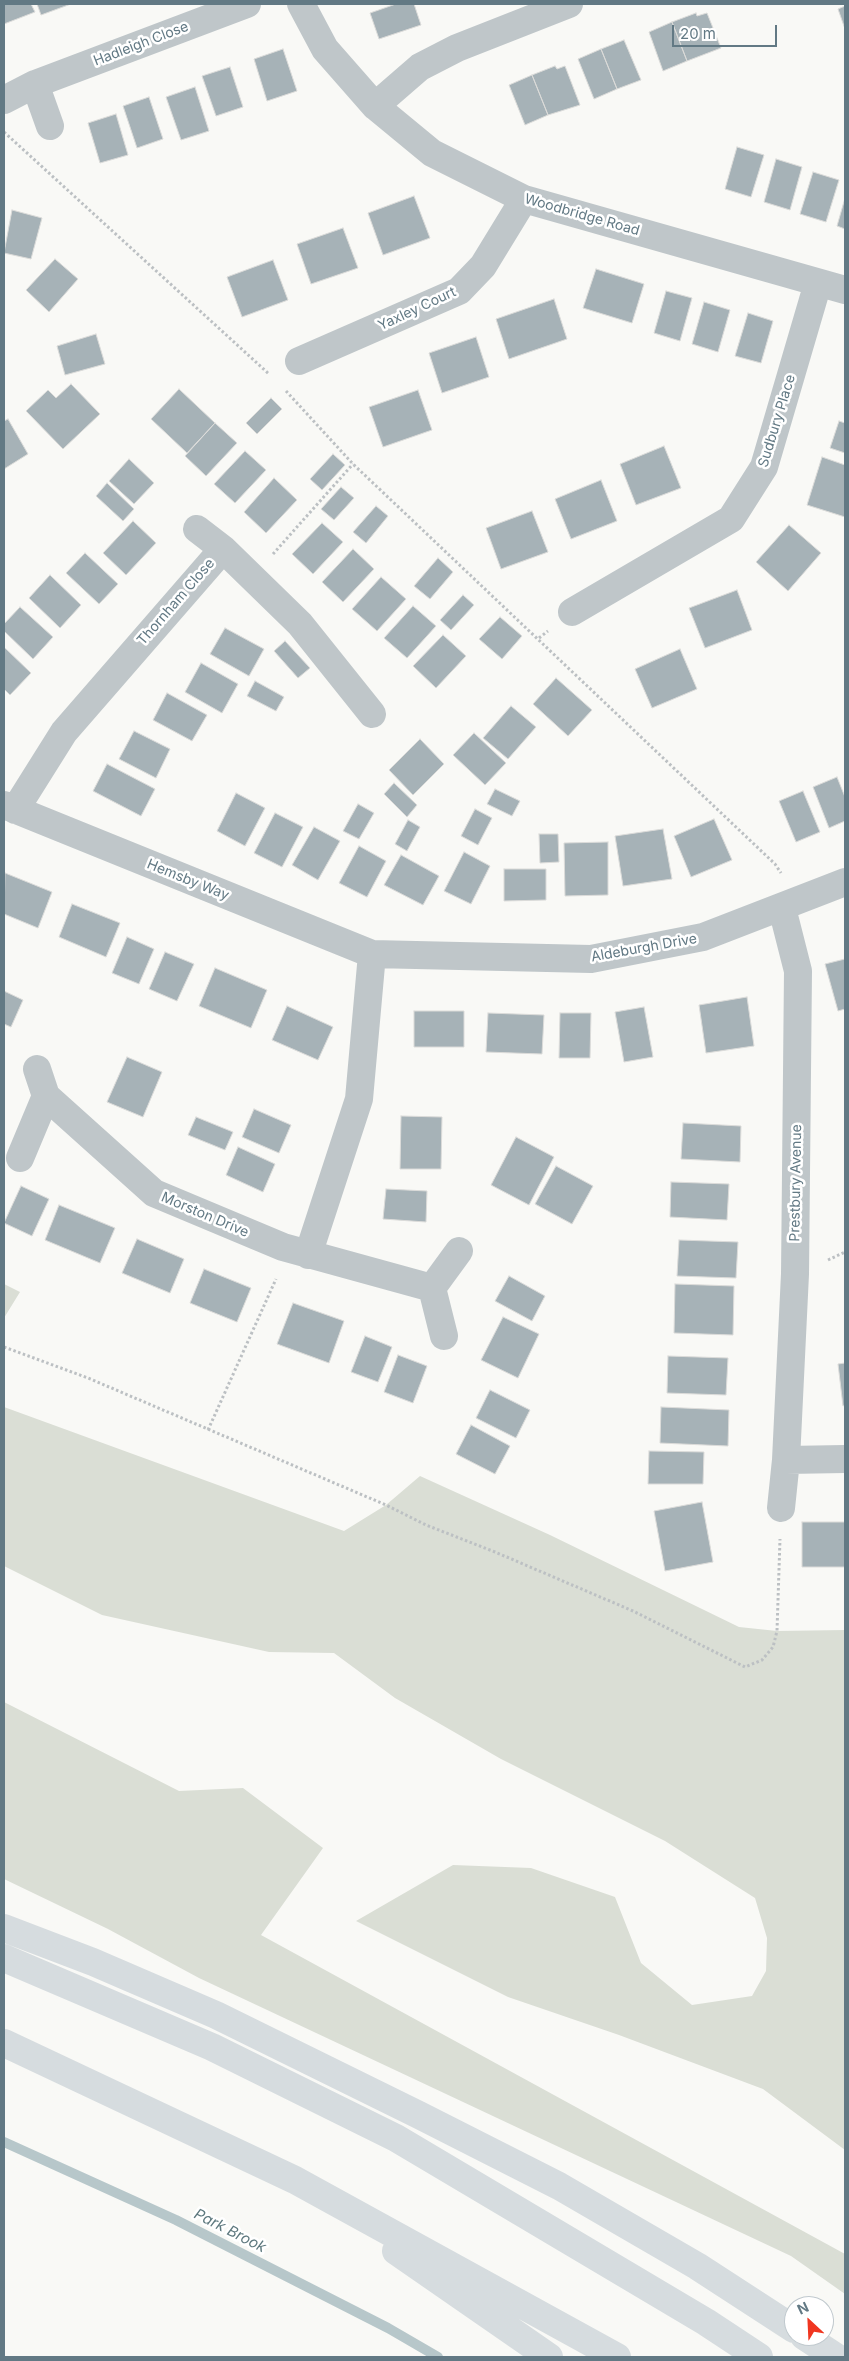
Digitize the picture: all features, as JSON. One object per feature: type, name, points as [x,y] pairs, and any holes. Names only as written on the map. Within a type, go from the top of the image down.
[{"type":"highway","points":[[4,1928],[93,1962],[216,2015],[437,2124],[559,2186],[697,2266],[784,2323]]},
{"type":"highway","points":[[4,1958],[212,2047],[396,2138],[706,2322],[759,2357]]},
{"type":"highway","points":[[4,2043],[295,2180],[617,2357]]},
{"type":"highway","points":[[295,2180],[549,2357]]},
{"type":"highway","points":[[819,2346],[836,2357]]},
{"type":"street","name":"Hadleigh Close","points":[[4,100],[36,84],[247,4]]},
{"type":"street","name":"Woodbridge Road","points":[[301,4],[325,49],[375,106],[432,153],[524,198],[845,290]]},
{"type":"street","points":[[375,106],[420,67],[456,48],[568,4]]},
{"type":"street","points":[[36,84],[50,126]]},
{"type":"street","name":"Yaxley Court","points":[[299,361],[459,292],[483,266],[524,198]]},
{"type":"street","name":"Sudbury Place","points":[[572,612],[731,519],[764,467],[818,283]]},
{"type":"street","points":[[197,529],[223,549]]},
{"type":"street","name":"Thornham Close","points":[[10,808],[64,732],[223,549],[253,576],[300,624],[372,714]]},
{"type":"street","name":"Hemsby Way","points":[[10,808],[372,954]]},
{"type":"street","name":"Aldeburgh Drive","points":[[372,954],[590,959],[702,937],[845,882]]},
{"type":"street","name":"Prestbury Avenue","points":[[781,1508],[786,1460],[795,1274],[798,971],[790,904]]},
{"type":"street","points":[[299,1252],[358,1099],[372,954]]},
{"type":"street","name":"Morston Drive","points":[[37,1069],[46,1096],[154,1193],[299,1252],[432,1288]]},
{"type":"street","points":[[20,1158],[46,1096]]},
{"type":"street","points":[[444,1336],[432,1288],[459,1252]]},
{"type":"street","points":[[786,1460],[845,1459]]},
{"type":"path","points":[[4,132],[275,380]]},
{"type":"path","points":[[282,387],[354,464],[775,864],[790,904]]},
{"type":"path","points":[[253,576],[354,464]]},
{"type":"path","points":[[208,1430],[299,1252]]},
{"type":"path","points":[[4,1347],[88,1378],[386,1505],[426,1525],[634,1611],[745,1667],[762,1660],[773,1647],[775,1639],[781,1508]]},
{"type":"shaded area","points":[[4,1284],[20,1292],[4,1318]]},
{"type":"shaded area","points":[[4,1407],[344,1531],[386,1505],[420,1476],[550,1535],[739,1627],[777,1631],[845,1630],[845,2150],[763,2089],[619,2035],[508,1997],[356,1921],[453,1865],[531,1868],[615,1897],[641,1963],[692,2005],[752,1996],[766,1971],[767,1938],[755,1898],[665,1841],[501,1759],[395,1698],[334,1653],[269,1652],[102,1615],[4,1566]]},
{"type":"shaded area","points":[[4,1702],[179,1791],[243,1788],[323,1848],[261,1935],[845,2254],[845,2294],[791,2256],[199,1978],[108,1929],[4,1879]]},
{"type":"building","points":[[4,4],[31,4],[35,12],[4,24]]},
{"type":"building","points":[[37,4],[71,4],[41,15]]},
{"type":"building","points":[[396,4],[414,4],[421,25],[379,39],[370,13]]},
{"type":"building","points":[[845,6],[845,29],[838,9]]},
{"type":"building","points":[[696,13],[697,16],[707,13],[721,48],[687,61],[672,22]]},
{"type":"building","points":[[672,22],[687,61],[663,71],[649,32]]},
{"type":"building","points":[[624,40],[641,80],[617,89],[601,49]]},
{"type":"building","points":[[283,49],[297,91],[267,101],[254,59]]},
{"type":"building","points":[[601,49],[617,89],[594,99],[578,59]]},
{"type":"building","points":[[555,66],[557,69],[565,66],[580,105],[548,115],[532,75]]},
{"type":"building","points":[[230,67],[243,107],[216,116],[202,76]]},
{"type":"building","points":[[532,75],[548,115],[525,125],[509,85]]},
{"type":"building","points":[[195,87],[209,131],[181,140],[166,97]]},
{"type":"building","points":[[149,97],[163,139],[137,148],[123,106]]},
{"type":"building","points":[[116,114],[128,155],[100,163],[88,123]]},
{"type":"building","points":[[737,147],[764,155],[751,197],[725,189]]},
{"type":"building","points":[[776,159],[802,167],[790,210],[764,202]]},
{"type":"building","points":[[813,172],[839,180],[826,222],[800,214]]},
{"type":"building","points":[[414,196],[430,238],[383,255],[368,213]]},
{"type":"building","points":[[845,198],[845,229],[837,226]]},
{"type":"building","points":[[12,210],[42,218],[31,259],[4,253]]},
{"type":"building","points":[[343,228],[358,268],[311,284],[297,244]]},
{"type":"building","points":[[55,259],[78,279],[49,312],[26,290]]},
{"type":"building","points":[[273,260],[288,300],[242,317],[227,277]]},
{"type":"building","points":[[596,269],[644,284],[632,323],[583,308]]},
{"type":"building","points":[[666,291],[692,298],[680,341],[654,333]]},
{"type":"building","points":[[554,299],[567,339],[509,359],[496,319]]},
{"type":"building","points":[[704,302],[730,310],[718,352],[692,344]]},
{"type":"building","points":[[748,313],[773,321],[761,363],[735,356]]},
{"type":"building","points":[[96,334],[105,364],[65,375],[57,346]]},
{"type":"building","points":[[476,337],[489,377],[442,393],[429,353]]},
{"type":"building","points":[[71,384],[100,414],[63,449],[26,411],[48,390],[56,398]]},
{"type":"building","points":[[179,389],[215,423],[187,453],[151,419]]},
{"type":"building","points":[[418,390],[432,430],[383,447],[369,407]]},
{"type":"building","points":[[271,398],[282,409],[257,434],[246,423]]},
{"type":"building","points":[[8,419],[28,454],[4,469],[4,421]]},
{"type":"building","points":[[839,421],[845,423],[845,453],[830,448]]},
{"type":"building","points":[[215,423],[237,443],[206,476],[185,456]]},
{"type":"building","points":[[664,446],[681,488],[636,505],[620,464]]},
{"type":"building","points":[[245,451],[266,470],[235,503],[214,484]]},
{"type":"building","points":[[333,454],[345,465],[322,490],[310,479]]},
{"type":"building","points":[[822,457],[845,465],[845,517],[807,505]]},
{"type":"building","points":[[129,459],[154,483],[134,504],[109,481]]},
{"type":"building","points":[[274,478],[297,500],[266,533],[244,512]]},
{"type":"building","points":[[601,480],[617,521],[571,539],[555,499]]},
{"type":"building","points":[[107,483],[134,509],[123,521],[96,496]]},
{"type":"building","points":[[341,487],[354,498],[334,520],[321,509]]},
{"type":"building","points":[[376,506],[388,516],[366,543],[353,532]]},
{"type":"building","points":[[532,511],[548,552],[501,569],[486,528]]},
{"type":"building","points":[[133,521],[156,543],[126,575],[103,553]]},
{"type":"building","points":[[322,523],[343,542],[313,574],[292,554]]},
{"type":"building","points":[[789,525],[821,553],[788,591],[756,562]]},
{"type":"building","points":[[353,549],[374,569],[343,602],[322,582]]},
{"type":"building","points":[[85,553],[118,584],[99,604],[66,573]]},
{"type":"building","points":[[438,558],[453,572],[430,599],[414,586]]},
{"type":"building","points":[[50,575],[81,605],[60,628],[29,598]]},
{"type":"building","points":[[381,577],[406,599],[377,631],[352,609]]},
{"type":"building","points":[[737,590],[752,630],[705,648],[689,608]]},
{"type":"building","points":[[463,595],[474,605],[451,630],[440,620]]},
{"type":"building","points":[[413,606],[436,626],[407,658],[384,638]]},
{"type":"building","points":[[20,607],[53,637],[33,659],[4,631],[4,624]]},
{"type":"building","points":[[500,617],[522,636],[502,659],[479,639]]},
{"type":"building","points":[[225,628],[264,649],[249,676],[210,654]]},
{"type":"building","points":[[443,635],[466,656],[436,688],[413,666]]},
{"type":"building","points":[[285,641],[310,668],[298,678],[274,651]]},
{"type":"building","points":[[4,647],[31,673],[10,695],[4,689]]},
{"type":"building","points":[[680,649],[697,689],[652,708],[635,669]]},
{"type":"building","points":[[201,663],[238,684],[222,713],[185,692]]},
{"type":"building","points":[[556,678],[592,710],[568,736],[533,704]]},
{"type":"building","points":[[255,681],[284,697],[276,711],[247,696]]},
{"type":"building","points":[[167,693],[207,715],[192,741],[153,720]]},
{"type":"building","points":[[511,706],[536,727],[508,759],[483,738]]},
{"type":"building","points":[[134,731],[170,749],[156,778],[119,759]]},
{"type":"building","points":[[474,733],[506,763],[485,785],[453,755]]},
{"type":"building","points":[[420,739],[444,764],[413,795],[389,770]]},
{"type":"building","points":[[107,764],[155,789],[141,816],[93,791]]},
{"type":"building","points":[[837,777],[845,797],[845,821],[829,828],[813,787]]},
{"type":"building","points":[[394,783],[417,805],[407,817],[384,794]]},
{"type":"building","points":[[495,789],[520,801],[512,816],[487,804]]},
{"type":"building","points":[[803,791],[820,832],[796,842],[779,801]]},
{"type":"building","points":[[236,793],[265,808],[245,846],[217,831]]},
{"type":"building","points":[[358,804],[374,813],[359,839],[343,831]]},
{"type":"building","points":[[475,809],[492,818],[478,845],[461,836]]},
{"type":"building","points":[[275,813],[303,827],[282,867],[254,853]]},
{"type":"building","points":[[714,819],[732,860],[691,877],[674,836]]},
{"type":"building","points":[[408,820],[420,827],[407,851],[395,844]]},
{"type":"building","points":[[314,827],[340,841],[318,880],[292,865]]},
{"type":"building","points":[[663,829],[672,879],[623,886],[615,836]]},
{"type":"building","points":[[539,834],[558,834],[559,862],[540,863]]},
{"type":"building","points":[[608,842],[608,895],[565,896],[564,843]]},
{"type":"building","points":[[359,846],[386,861],[367,897],[339,883]]},
{"type":"building","points":[[464,852],[490,866],[471,904],[444,891]]},
{"type":"building","points":[[401,855],[439,876],[423,905],[384,885]]},
{"type":"building","points":[[504,869],[546,869],[546,900],[504,901]]},
{"type":"building","points":[[5,873],[52,892],[38,928],[4,914]]},
{"type":"building","points":[[72,904],[120,923],[106,957],[59,937]]},
{"type":"building","points":[[127,937],[154,949],[139,984],[112,973]]},
{"type":"building","points":[[165,952],[194,964],[177,1001],[149,989]]},
{"type":"building","points":[[845,959],[845,1009],[838,1011],[825,964]]},
{"type":"building","points":[[215,968],[267,990],[251,1028],[199,1006]]},
{"type":"building","points":[[4,991],[23,1000],[11,1027],[4,1024]]},
{"type":"building","points":[[747,997],[754,1046],[706,1053],[699,1005]]},
{"type":"building","points":[[287,1006],[333,1027],[318,1060],[272,1040]]},
{"type":"building","points":[[644,1007],[653,1057],[624,1062],[615,1012]]},
{"type":"building","points":[[414,1011],[464,1011],[464,1047],[414,1047]]},
{"type":"building","points":[[488,1013],[544,1015],[542,1054],[486,1052]]},
{"type":"building","points":[[560,1013],[591,1013],[590,1058],[559,1058]]},
{"type":"building","points":[[127,1057],[162,1072],[143,1117],[107,1102]]},
{"type":"building","points":[[254,1109],[291,1125],[279,1153],[242,1137]]},
{"type":"building","points":[[401,1116],[442,1117],[441,1169],[400,1169]]},
{"type":"building","points":[[196,1117],[233,1132],[225,1150],[188,1135]]},
{"type":"building","points":[[683,1123],[741,1126],[740,1162],[681,1159]]},
{"type":"building","points":[[516,1137],[554,1157],[529,1205],[491,1185]]},
{"type":"building","points":[[238,1147],[275,1164],[263,1192],[226,1175]]},
{"type":"building","points":[[556,1166],[593,1186],[572,1224],[535,1204]]},
{"type":"building","points":[[671,1182],[729,1184],[727,1220],[670,1217]]},
{"type":"building","points":[[21,1186],[49,1199],[32,1236],[4,1223]]},
{"type":"building","points":[[386,1189],[427,1191],[426,1222],[383,1219]]},
{"type":"building","points":[[59,1205],[115,1228],[100,1263],[45,1240]]},
{"type":"building","points":[[137,1239],[184,1259],[170,1293],[122,1273]]},
{"type":"building","points":[[679,1240],[738,1242],[736,1278],[677,1276]]},
{"type":"building","points":[[204,1269],[251,1288],[237,1322],[190,1303]]},
{"type":"building","points":[[509,1276],[545,1296],[532,1321],[495,1301]]},
{"type":"building","points":[[675,1284],[734,1286],[733,1335],[674,1333]]},
{"type":"building","points":[[293,1303],[344,1321],[329,1363],[277,1344]]},
{"type":"building","points":[[503,1317],[539,1334],[518,1378],[481,1360]]},
{"type":"building","points":[[365,1336],[392,1347],[378,1382],[351,1372]]},
{"type":"building","points":[[398,1355],[427,1366],[413,1403],[384,1392]]},
{"type":"building","points":[[668,1356],[728,1358],[726,1395],[667,1393]]},
{"type":"building","points":[[845,1363],[845,1405],[843,1406],[838,1364]]},
{"type":"building","points":[[490,1390],[530,1410],[516,1438],[476,1418]]},
{"type":"building","points":[[661,1407],[729,1410],[728,1446],[660,1443]]},
{"type":"building","points":[[471,1425],[510,1446],[495,1474],[456,1454]]},
{"type":"building","points":[[649,1451],[704,1452],[703,1484],[648,1484]]},
{"type":"building","points":[[702,1502],[713,1562],[665,1571],[654,1511]]},
{"type":"building","points":[[802,1522],[845,1522],[845,1567],[802,1567]]},
{"type":"waterway","name":"Park Brook","points":[[4,2142],[176,2220],[388,2328],[438,2357]]}]
